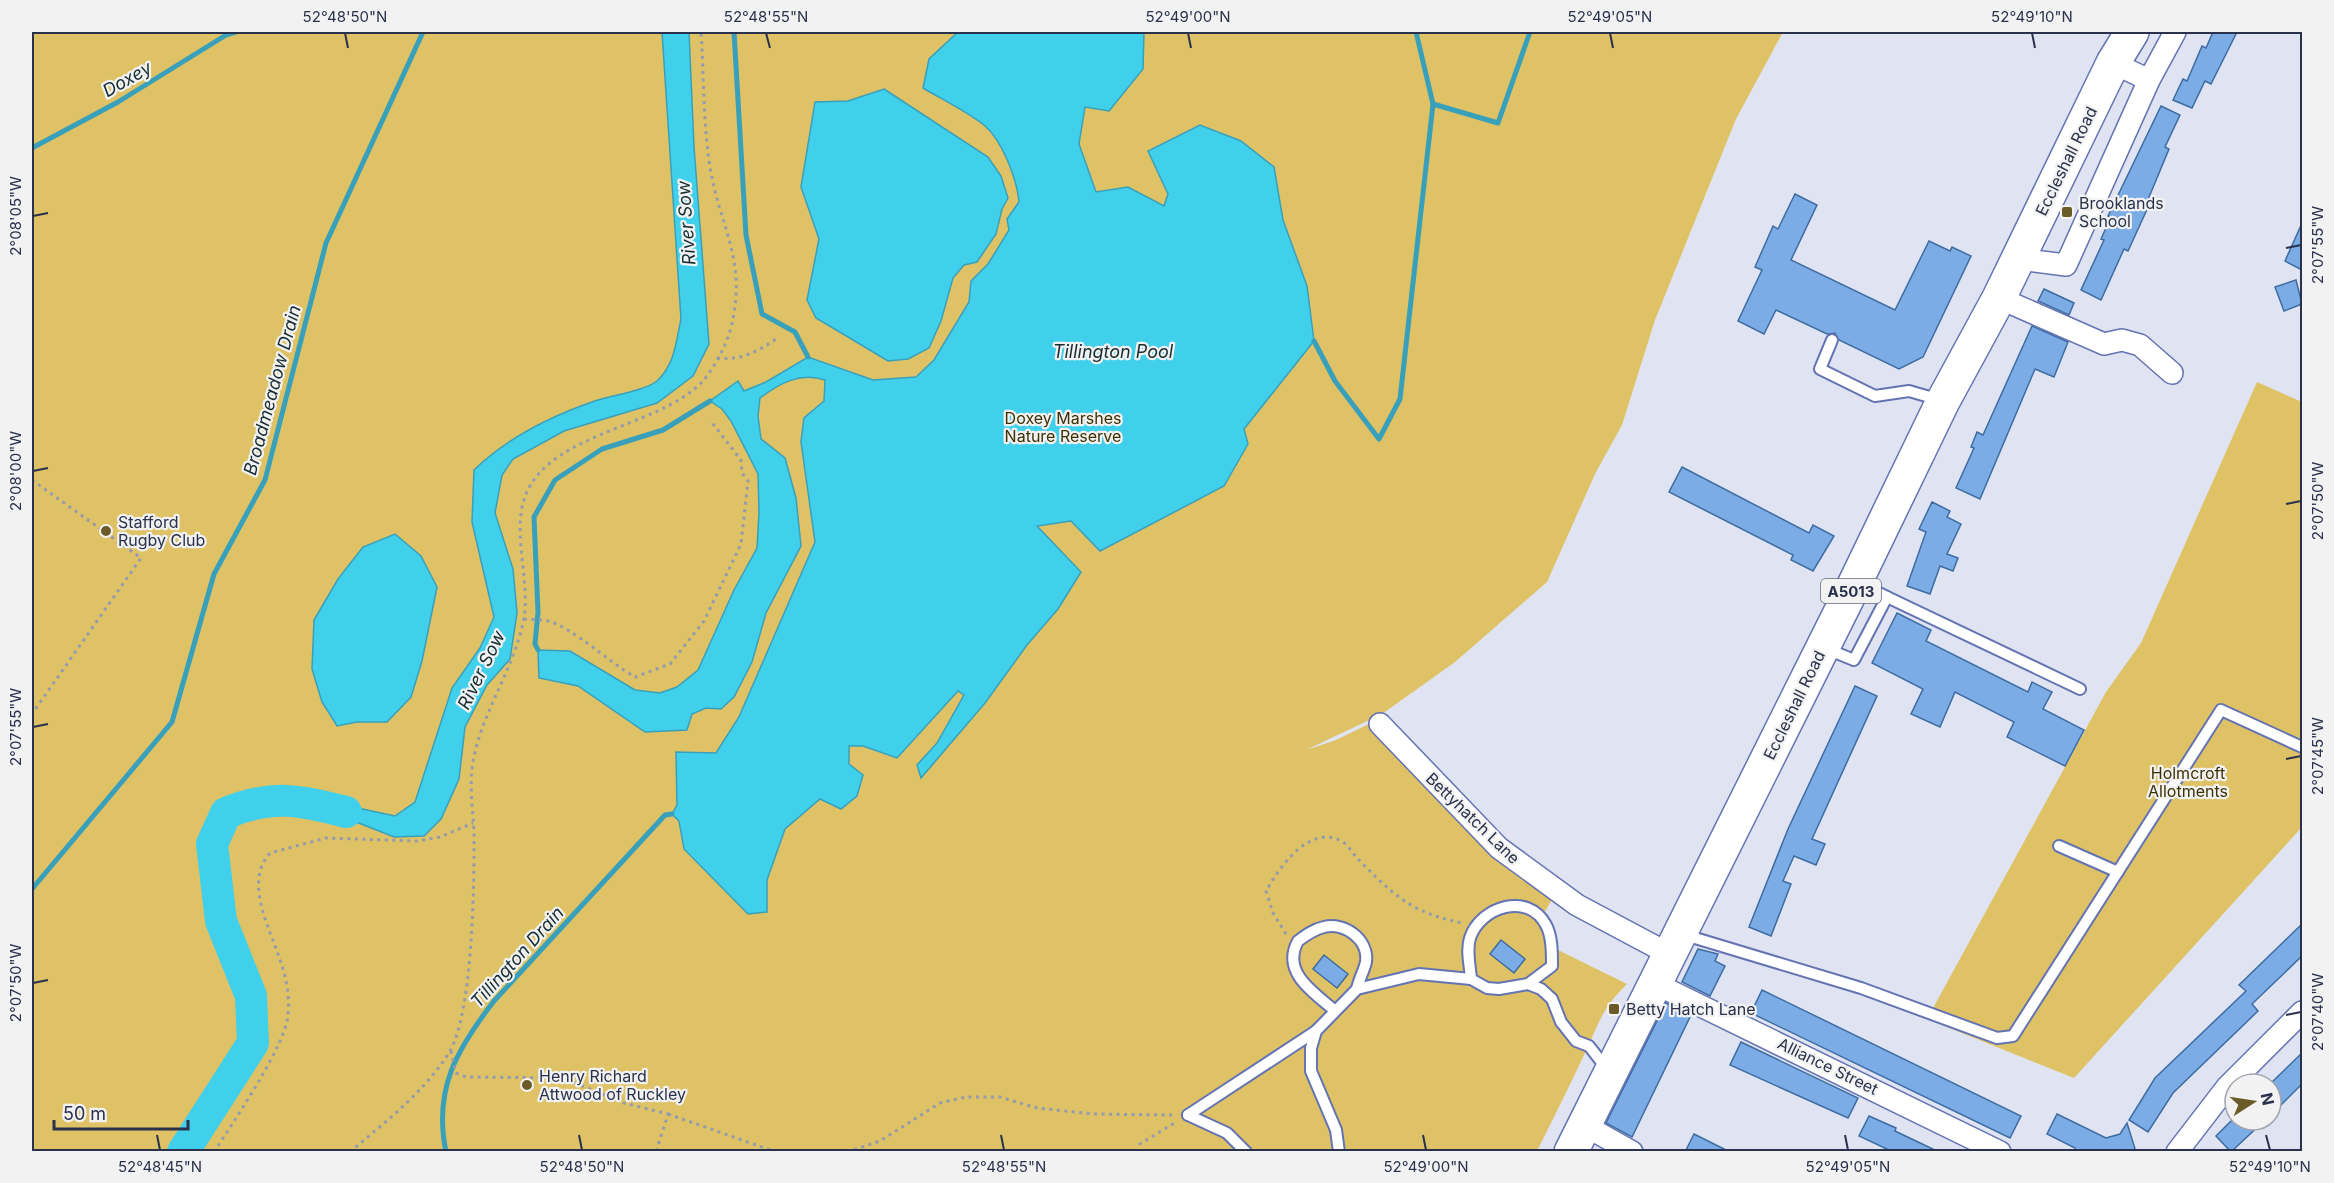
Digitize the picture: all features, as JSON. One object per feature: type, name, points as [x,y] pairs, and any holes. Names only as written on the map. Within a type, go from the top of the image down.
[{"type":"main road","name":"Eccleshall Road","points":[[1578,1138],[1823,648],[1943,401],[1999,298],[2113,63],[2132,32]]},
{"type":"street","points":[[2018,259],[2066,265],[2149,80],[2175,32]]},
{"type":"street","points":[[2113,63],[2149,80]]},
{"type":"street","points":[[1999,298],[2103,344],[2122,340],[2140,345],[2172,373]]},
{"type":"street","name":"Bettyhatch Lane","points":[[1380,724],[1499,848],[1577,905],[1675,944]]},
{"type":"street","name":"Alliance Street","points":[[1654,983],[2000,1152]]},
{"type":"street","points":[[2176,1152],[2227,1088],[2302,1012]]},
{"type":"street","points":[[1578,1138],[1632,1152]]},
{"type":"lane","points":[[1832,340],[1820,369],[1875,396],[1910,391],[1943,401]]},
{"type":"lane","points":[[1856,581],[2080,689]]},
{"type":"lane","points":[[1823,648],[1854,660],[1887,597]]},
{"type":"lane","points":[[1675,944],[1851,984],[1997,1038],[2013,1036],[2221,710],[2302,747]]},
{"type":"lane","points":[[2059,846],[2118,872]]},
{"type":"lane","points":[[1188,1115],[1316,1031],[1357,989],[1419,974],[1471,979],[1486,988],[1499,990],[1528,984],[1552,966],[1550,937],[1541,919],[1522,906],[1506,906],[1494,911],[1475,926],[1468,946],[1471,979]]},
{"type":"lane","points":[[1334,1010],[1300,979],[1293,959],[1298,941],[1324,927],[1347,929],[1355,935],[1365,952],[1366,962],[1357,989]]},
{"type":"lane","points":[[1528,984],[1541,989],[1552,999],[1562,1022],[1576,1041],[1588,1046],[1609,1072]]},
{"type":"lane","points":[[1316,1031],[1311,1048],[1311,1071],[1336,1130],[1340,1152]]},
{"type":"lane","points":[[1188,1115],[1227,1134],[1245,1152]]},
{"type":"path","points":[[350,1152],[391,1117],[430,1077],[451,1049],[463,1005],[470,944],[474,823],[471,774],[475,747],[517,652],[524,619],[520,553],[522,506],[531,484],[555,458],[670,404],[702,382],[729,334],[738,294],[733,245],[710,168],[701,32]]},
{"type":"path","points":[[717,358],[733,360],[744,354],[753,355],[776,339]]},
{"type":"path","points":[[524,619],[548,621],[635,677],[670,664],[689,643],[704,621],[741,544],[748,481],[742,473],[741,460],[710,420]]},
{"type":"path","points":[[32,480],[141,558],[32,714]]},
{"type":"path","points":[[214,1152],[272,1060],[288,1018],[288,989],[280,958],[264,917],[258,878],[263,860],[270,853],[326,838],[418,842],[440,837],[474,823]]},
{"type":"path","points":[[1298,941],[1285,934],[1266,891],[1288,857],[1310,842],[1325,838],[1336,839],[1345,844],[1378,879],[1418,910],[1434,917],[1475,926]]},
{"type":"path","points":[[451,1049],[456,1073],[466,1077],[563,1078],[624,1103],[668,1114],[776,1152]]},
{"type":"path","points":[[848,1152],[879,1141],[940,1103],[966,1096],[1000,1097],[1037,1108],[1094,1114],[1188,1115]]},
{"type":"path","points":[[656,1152],[668,1114]]},
{"type":"path","points":[[1137,1152],[1140,1144],[1188,1115]]},
{"type":"green space","name":"Doxey Marshes Nature Reserve","points":[[32,32],[1783,32],[1736,119],[1655,320],[1622,425],[1596,472],[1547,582],[1455,662],[1382,714],[1306,750],[1336,740],[1369,724],[1491,846],[1554,896],[1543,915],[1558,950],[1627,984],[1611,1001],[1601,1017],[1537,1151],[32,1151]],"holes":[[[437,587],[422,661],[411,697],[387,722],[357,722],[337,726]]]},
{"type":"green space","name":"Holmcroft Allotments","points":[[2257,382],[2302,402],[2302,827],[2074,1078],[1927,1019],[2106,692],[2141,643]]},
{"type":"water","points":[[662,32],[689,32],[694,147],[709,344],[693,376],[657,403],[564,431],[513,459],[502,475],[495,513],[513,569],[517,613],[510,659],[487,685],[465,727],[459,779],[441,819],[424,836],[394,837],[303,801],[344,805],[395,816],[415,802],[452,688],[480,648],[494,617],[472,522],[474,470],[500,448],[544,422],[592,402],[651,385],[668,367],[681,319]]},
{"type":"water","name":"Tillington Pool","points":[[958,32],[1144,32],[1143,69],[1109,111],[1085,107],[1079,144],[1096,192],[1128,187],[1164,206],[1168,194],[1148,151],[1200,125],[1241,141],[1274,167],[1283,220],[1307,286],[1314,341],[1244,429],[1248,444],[1224,486],[1100,551],[1071,521],[1037,526],[1081,572],[1058,609],[1027,645],[985,703],[921,778],[917,765],[937,743],[964,695],[958,691],[897,758],[863,746],[849,746],[849,764],[863,775],[857,796],[841,809],[820,799],[785,829],[767,880],[767,912],[748,914],[684,849],[679,821],[672,814],[677,805],[676,752],[716,753],[739,717],[815,542],[801,442],[804,418],[824,401],[825,380],[807,377],[791,380],[760,398],[758,416],[761,439],[785,458],[796,498],[801,546],[766,613],[752,662],[734,697],[721,709],[706,708],[692,714],[687,730],[645,732],[578,686],[539,678],[538,650],[570,651],[635,690],[660,693],[677,687],[698,670],[734,590],[757,548],[758,474],[731,421],[722,409],[710,401],[738,381],[744,391],[766,382],[808,357],[873,380],[916,377],[934,360],[969,302],[971,281],[988,264],[1009,230],[1007,219],[1019,202],[1008,160],[991,132],[970,115],[923,88],[929,59]]},
{"type":"water","points":[[884,89],[988,157],[1001,176],[1008,198],[1002,209],[996,234],[977,262],[964,265],[953,278],[941,321],[929,348],[908,359],[888,361],[816,318],[807,300],[819,239],[801,187],[815,102],[848,101]]},
{"type":"water","points":[[395,534],[421,556],[437,587],[422,661],[411,697],[387,722],[357,722],[337,726],[322,702],[312,669],[314,620],[338,579],[363,547]]},
{"type":"building","points":[[2213,32],[2237,32],[2211,84],[2205,81],[2192,108],[2173,100],[2183,79],[2187,81],[2202,46],[2206,48]]},
{"type":"building","points":[[2161,106],[2180,115],[2165,147],[2169,149],[2147,202],[2150,203],[2128,251],[2124,249],[2101,300],[2081,290],[2104,240],[2101,239],[2111,217],[2108,216]]},
{"type":"building","points":[[1795,194],[1817,205],[1791,260],[1895,310],[1929,241],[1950,251],[1952,247],[1971,256],[1923,357],[1899,369],[1839,340],[1835,333],[1827,334],[1776,310],[1764,334],[1738,321],[1762,270],[1755,267],[1773,226],[1778,229]]},
{"type":"building","points":[[2302,223],[2302,270],[2285,261]]},
{"type":"building","points":[[2296,280],[2302,304],[2284,311],[2275,287]]},
{"type":"building","points":[[2044,289],[2074,303],[2069,315],[2038,301]]},
{"type":"building","points":[[2032,326],[2068,342],[2054,377],[2035,369],[1980,499],[1956,488],[1974,448],[1971,447],[1977,432],[1983,435]]},
{"type":"building","points":[[1682,467],[1809,533],[1813,525],[1834,536],[1813,571],[1791,560],[1793,555],[1669,492]]},
{"type":"building","points":[[1932,502],[1950,511],[1947,517],[1961,524],[1947,554],[1958,558],[1953,571],[1940,566],[1930,594],[1907,586],[1926,532],[1919,529]]},
{"type":"building","points":[[1897,613],[1931,630],[1926,641],[2028,692],[2032,682],[2052,692],[2043,709],[2084,730],[2065,766],[2007,737],[2014,722],[1955,692],[1940,727],[1911,714],[1923,689],[1872,663]]},
{"type":"building","points":[[1855,686],[1877,696],[1812,839],[1825,844],[1816,865],[1794,856],[1783,881],[1791,884],[1771,936],[1749,927],[1788,829]]},
{"type":"building","points":[[2302,924],[2302,956],[2252,1004],[2258,1011],[2173,1093],[2148,1132],[2129,1120],[2155,1078],[2246,991],[2239,985]]},
{"type":"building","points":[[1501,940],[1525,959],[1514,973],[1490,954]]},
{"type":"building","points":[[1698,949],[1718,954],[1715,961],[1725,966],[1710,996],[1682,982]]},
{"type":"building","points":[[1324,955],[1348,974],[1337,988],[1313,969]]},
{"type":"building","points":[[1762,990],[2021,1116],[2010,1138],[1751,1013]]},
{"type":"building","points":[[1666,1003],[1691,1015],[1632,1137],[1606,1123]]},
{"type":"building","points":[[1741,1042],[1858,1098],[1848,1118],[1730,1065]]},
{"type":"building","points":[[2302,1053],[2302,1084],[2283,1103],[2283,1072]]},
{"type":"building","points":[[2057,1114],[2106,1138],[2120,1134],[2127,1123],[2136,1152],[2075,1152],[2075,1148],[2047,1134]]},
{"type":"building","points":[[1869,1116],[1939,1152],[1893,1152],[1859,1136]]},
{"type":"building","points":[[2223,1129],[2223,1132],[2252,1132],[2231,1152],[2216,1136]]},
{"type":"building","points":[[1694,1134],[1730,1152],[1685,1152]]},
{"type":"waterway","name":"Doxey","points":[[32,148],[118,102],[226,35],[236,32]]},
{"type":"waterway","name":"Broadmeadow Drain","points":[[32,889],[172,722],[214,574],[265,480],[326,243],[423,32]]},
{"type":"waterway","points":[[734,32],[746,235],[762,314],[795,332],[808,357]]},
{"type":"waterway","points":[[1314,341],[1335,381],[1379,439],[1400,399],[1433,104],[1416,32]]},
{"type":"waterway","points":[[1433,104],[1498,123],[1530,32]]},
{"type":"waterway","points":[[538,650],[535,644],[538,612],[534,517],[555,480],[602,449],[663,430],[710,401]]},
{"type":"waterway","name":"River Sow","points":[[183,1152],[253,1043],[251,996],[221,921],[212,844],[226,813],[272,801],[314,804],[346,812]]},
{"type":"waterway","name":"Tillington Drain","points":[[446,1152],[443,1129],[446,1089],[451,1071],[469,1036],[494,1001],[665,815],[672,814]]},
{"type":"place","name":"Brooklands School","points":[[2067,212]]},
{"type":"place","name":"Stafford Rugby Club","points":[[106,531]]},
{"type":"place","name":"Betty Hatch Lane","points":[[1614,1009]]},
{"type":"place","name":"Henry Richard Attwood of Ruckley","points":[[527,1085]]}]
